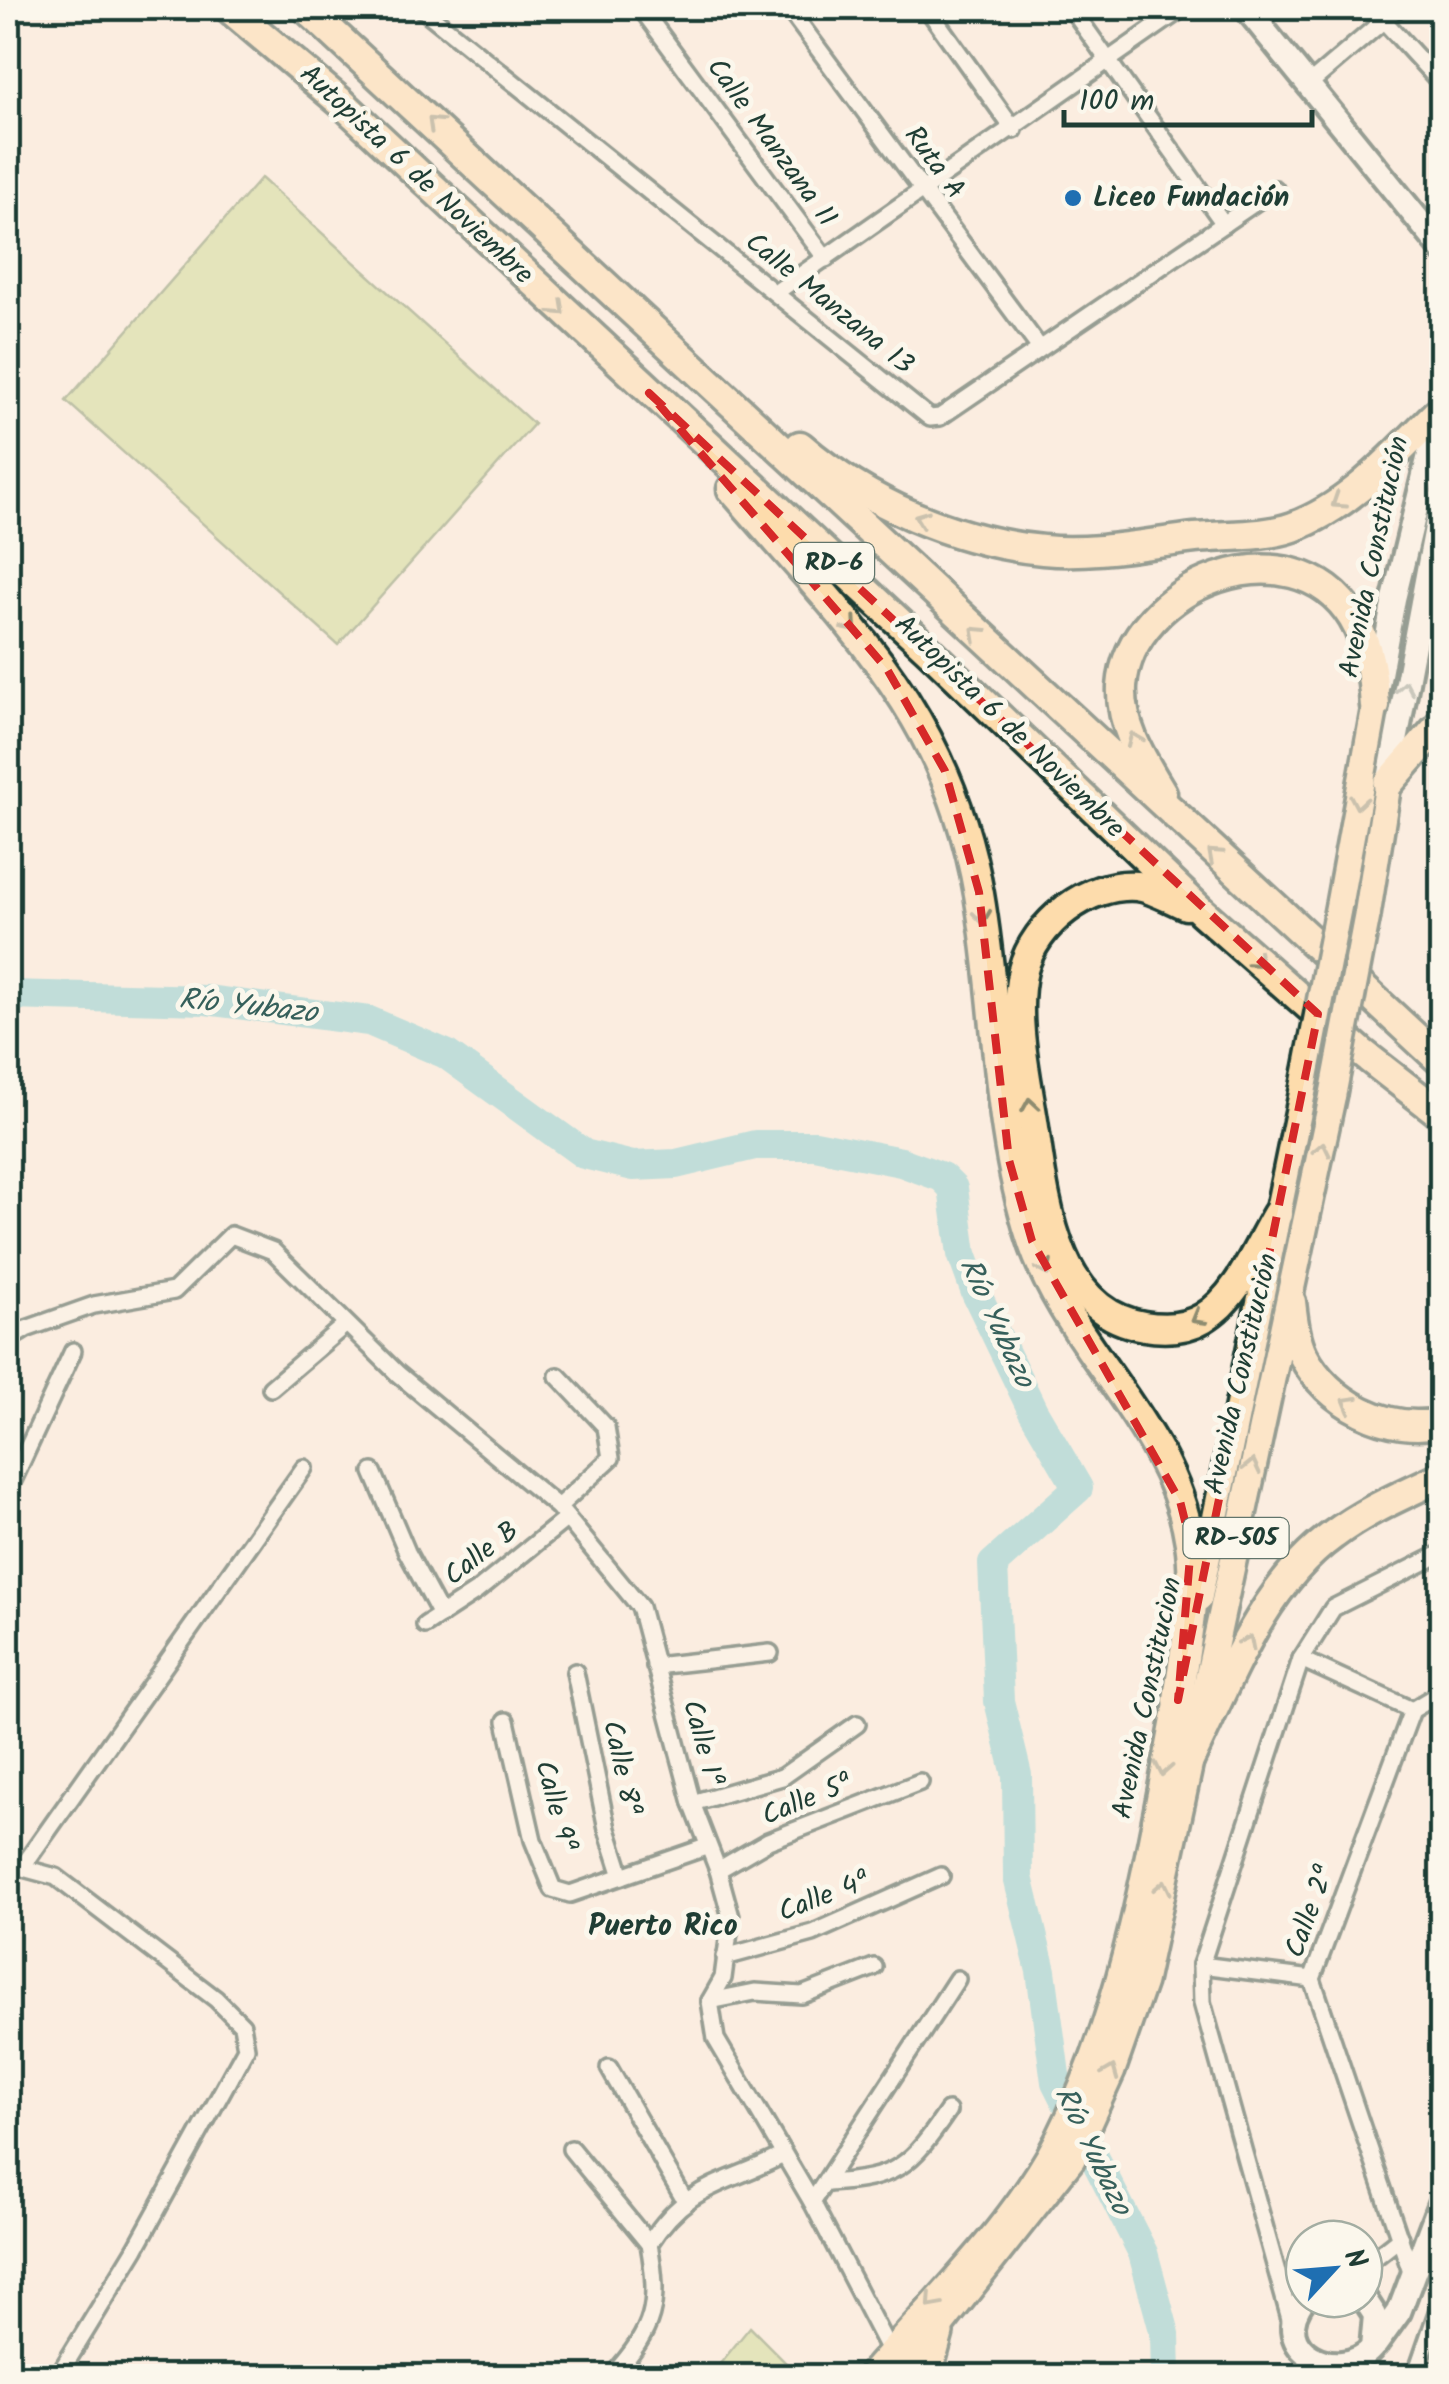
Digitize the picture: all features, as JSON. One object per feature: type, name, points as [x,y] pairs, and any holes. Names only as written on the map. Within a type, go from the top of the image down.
[{"type":"highway","name":"Autopista 6 de Noviembre","points":[[229,8],[343,104],[649,393],[930,650],[1202,912],[1361,1052],[1442,1116]]},
{"type":"highway","name":"Autopista 6 de Noviembre","points":[[306,8],[466,153],[1181,824],[1442,1062]]},
{"type":"highway","points":[[466,153],[508,172],[736,392],[806,452],[882,502],[983,539],[1044,550],[1102,549],[1292,528],[1336,505],[1363,484],[1439,407]]},
{"type":"highway","points":[[649,393],[887,668],[914,707],[945,771],[979,892],[1010,1160],[1032,1241],[1063,1308],[1165,1463],[1184,1516],[1190,1545],[1190,1600],[1178,1700]]},
{"type":"highway","points":[[1181,824],[1133,740],[1125,718],[1122,689],[1127,661],[1140,635],[1173,600],[1231,573],[1254,568],[1305,580],[1332,595],[1351,615],[1372,670],[1375,706]]},
{"type":"highway","points":[[1388,784],[1442,722]]},
{"type":"highway","points":[[1202,912],[1142,886],[1119,886],[1090,894],[1067,908],[1034,946],[1023,971],[1021,1027],[1048,1219],[1078,1285],[1097,1305],[1113,1317],[1157,1328],[1183,1326],[1204,1318],[1226,1298],[1276,1214]]},
{"type":"highway","points":[[1290,1302],[1303,1355],[1343,1403],[1407,1426],[1442,1422]]},
{"type":"highway","points":[[1189,1761],[1254,1628],[1304,1559],[1370,1511],[1442,1476]]},
{"type":"main road","points":[[1246,8],[1437,234]]},
{"type":"main road","name":"Avenida Constitución","points":[[1340,904],[1394,599],[1439,407]]},
{"type":"main road","name":"Avenida Constitución","points":[[1132,1980],[1189,1761],[1290,1302],[1367,916],[1442,495]]},
{"type":"main road","name":"Avenida Constitucion","points":[[873,2375],[1065,2151],[1132,1980],[1178,1700],[1340,904]]},
{"type":"main road","name":"RD-505","points":[[901,2376],[942,2329],[1065,2151]]},
{"type":"main road","points":[[1295,2319],[1292,2326],[1308,2370],[1346,2370],[1367,2362],[1400,2312],[1441,2200]]},
{"type":"main road","points":[[1367,2362],[1374,2319]]},
{"type":"main road","points":[[936,2376],[932,2363],[942,2329]]},
{"type":"street","name":"Calle Manzana 13","points":[[421,8],[930,418],[940,417],[1275,190]]},
{"type":"street","name":"Calle Manzana 11","points":[[641,8],[826,260]]},
{"type":"street","name":"Ruta A","points":[[788,8],[1039,347]]},
{"type":"street","points":[[927,8],[1014,130]]},
{"type":"street","points":[[1071,8],[1224,224]]},
{"type":"street","points":[[774,293],[1014,130],[1183,8]]},
{"type":"street","points":[[1308,85],[1398,8]]},
{"type":"street","points":[[1384,20],[1439,80]]},
{"type":"street","name":"Calle 1ª","points":[[8,1340],[26,1329],[94,1305],[174,1291],[232,1234],[273,1251],[398,1374],[562,1512],[640,1607],[692,1803],[718,1870],[731,1918],[723,1978],[710,2001]]},
{"type":"street","points":[[271,1388],[346,1324]]},
{"type":"street","points":[[8,1491],[73,1351]]},
{"type":"street","name":"Calle B","points":[[425,1625],[562,1512],[611,1458],[606,1427],[558,1376]]},
{"type":"street","points":[[58,2376],[136,2248],[246,2048],[242,2025],[216,1999],[56,1877],[15,1865],[304,1468]]},
{"type":"street","points":[[373,1472],[406,1552],[442,1614]]},
{"type":"street","points":[[1292,2326],[1202,2002],[1201,1965],[1301,1659],[1333,1608],[1442,1553]]},
{"type":"street","points":[[655,1666],[770,1653]]},
{"type":"street","points":[[1301,1659],[1412,1710],[1442,1692]]},
{"type":"street","name":"Calle 8ª","points":[[575,1672],[607,1828],[622,1876]]},
{"type":"street","name":"Calle 2ª","points":[[1412,1710],[1312,1979],[1413,2279]]},
{"type":"street","name":"Calle 9ª","points":[[506,1721],[534,1840],[553,1888],[570,1894],[622,1876]]},
{"type":"street","points":[[692,1803],[782,1777],[856,1724]]},
{"type":"street","name":"Calle 5ª","points":[[718,1870],[768,1841],[920,1782]]},
{"type":"street","points":[[622,1876],[706,1847]]},
{"type":"street","name":"Calle 4ª","points":[[725,1957],[813,1934],[941,1876]]},
{"type":"street","points":[[1201,1965],[1312,1979]]},
{"type":"street","points":[[874,1967],[802,1995],[755,1992],[710,2001],[716,2039],[812,2202],[890,2352]]},
{"type":"street","points":[[812,2202],[828,2183],[957,1979]]},
{"type":"street","points":[[609,2068],[684,2199]]},
{"type":"street","points":[[828,2183],[888,2176],[923,2148],[948,2111]]},
{"type":"street","points":[[571,2150],[649,2244],[656,2288],[654,2312],[638,2347],[612,2376]]},
{"type":"street","points":[[649,2244],[684,2199],[783,2156]]},
{"type":"street","points":[[1384,2250],[1400,2238]]},
{"type":"street","points":[[1415,2376],[1442,2298]]},
{"type":"highlighted area","points":[[649,393],[1318,1014],[1178,1700],[1191,1545],[1180,1501],[1032,1241],[1009,1160],[979,892],[945,771],[887,669]]},
{"type":"green space","points":[[261,178],[534,424],[338,645],[66,401]]},
{"type":"green space","points":[[750,2327],[799,2376],[710,2376]]},
{"type":"waterway","name":"Río Yubazo","points":[[8,995],[206,1000],[369,1021],[446,1054],[584,1154],[633,1166],[676,1164],[755,1145],[815,1145],[901,1162],[942,1177],[953,1188],[962,1254],[976,1293],[1033,1411],[1078,1488],[993,1564],[999,1701],[1017,1775],[1018,1877],[1041,1971],[1056,2082],[1143,2253],[1165,2334],[1166,2376]]},
{"type":"place","name":"Liceo Fundación","points":[[1073,198]]},
{"type":"district","name":"Puerto Rico","points":[[663,1927]]}]
